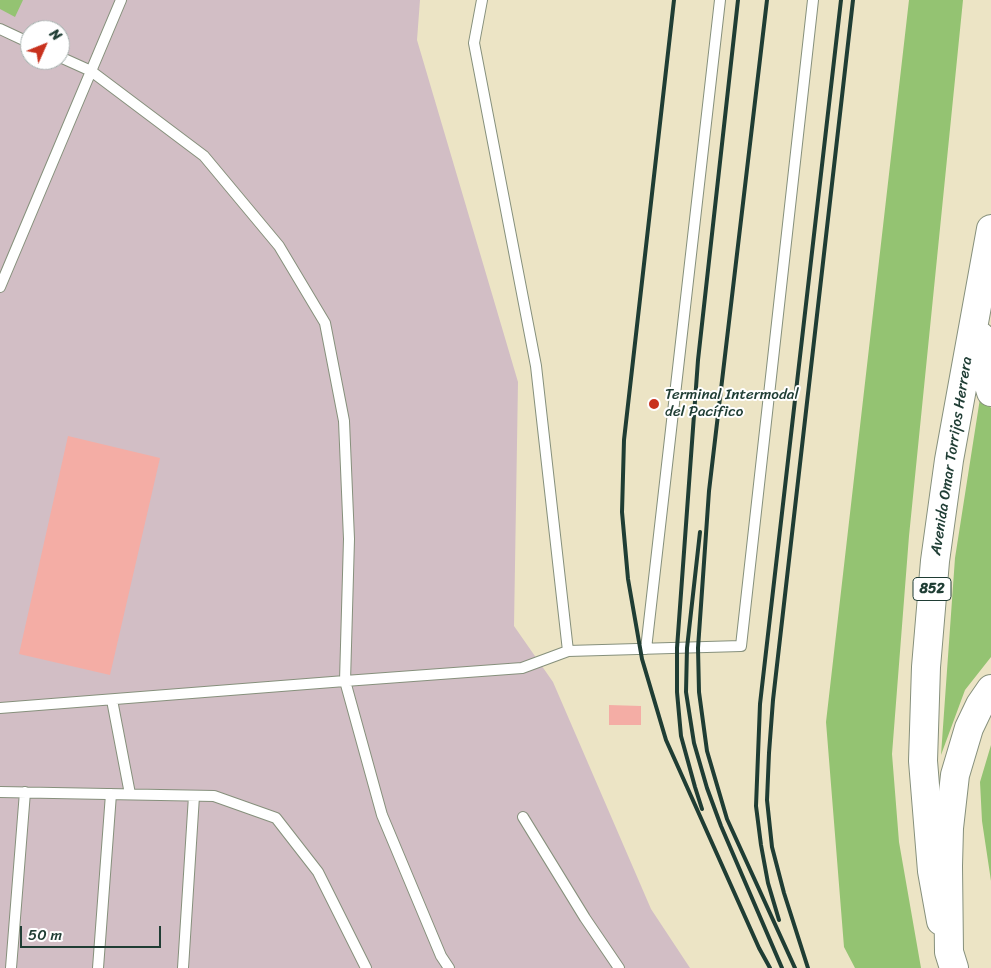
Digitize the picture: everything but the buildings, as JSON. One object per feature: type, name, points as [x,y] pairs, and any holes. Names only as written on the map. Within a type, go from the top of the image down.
[{"type":"main road","name":"Avenida Omar Torrijos Herrera","points":[[952,960],[940,914],[932,871],[927,826],[923,761],[926,667],[935,561],[949,460],[991,229]]},
{"type":"main road","points":[[977,307],[982,363],[991,392]]},
{"type":"main road","points":[[952,960],[949,828],[955,776],[969,728],[991,689]]},
{"type":"lane","points":[[0,287],[122,0]]},
{"type":"lane","points":[[482,0],[474,43],[536,366],[568,651]]},
{"type":"lane","points":[[646,649],[720,0]]},
{"type":"lane","points":[[0,708],[522,668],[568,651],[741,646],[813,0]]},
{"type":"lane","points":[[0,30],[20,39]]},
{"type":"lane","points":[[70,62],[91,71],[204,156],[279,246],[326,323],[344,422],[349,539],[345,681],[382,815],[441,956],[449,968]]},
{"type":"lane","points":[[112,700],[130,794]]},
{"type":"lane","points":[[0,792],[214,796],[276,818],[318,872],[366,968]]},
{"type":"lane","points":[[11,968],[26,792]]},
{"type":"lane","points":[[98,968],[111,794]]},
{"type":"lane","points":[[184,968],[194,796]]},
{"type":"lane","points":[[523,817],[585,918],[619,968]]},
{"type":"shaded area","points":[[0,0],[420,0],[417,40],[518,382],[514,626],[553,682],[651,909],[690,968],[0,968]]},
{"type":"green space","points":[[0,0],[23,0],[15,17],[0,9]]},
{"type":"green space","points":[[909,0],[963,0],[909,536],[892,754],[899,842],[921,968],[855,968],[844,947],[826,722]]},
{"type":"green space","points":[[981,392],[991,408],[991,657],[965,690],[941,755],[955,558]]},
{"type":"green space","points":[[991,745],[991,881],[982,821],[980,782]]},
{"type":"railway","points":[[674,0],[624,440],[622,512],[628,579],[642,659],[666,740],[759,948],[770,968]]},
{"type":"railway","points":[[702,809],[681,736],[677,692],[677,648],[698,360],[738,0]]},
{"type":"railway","points":[[767,0],[709,491],[698,648],[699,692],[707,751],[727,819],[795,968]]},
{"type":"railway","points":[[779,920],[768,883],[756,806],[760,704],[841,0]]},
{"type":"railway","points":[[808,968],[784,893],[772,847],[767,800],[769,753],[773,700],[853,0]]},
{"type":"railway","points":[[700,532],[687,648],[686,692],[694,743],[707,788],[721,826],[782,968]]},
{"type":"place","name":"Terminal Intermodal del Pacífico","points":[[654,404]]}]
